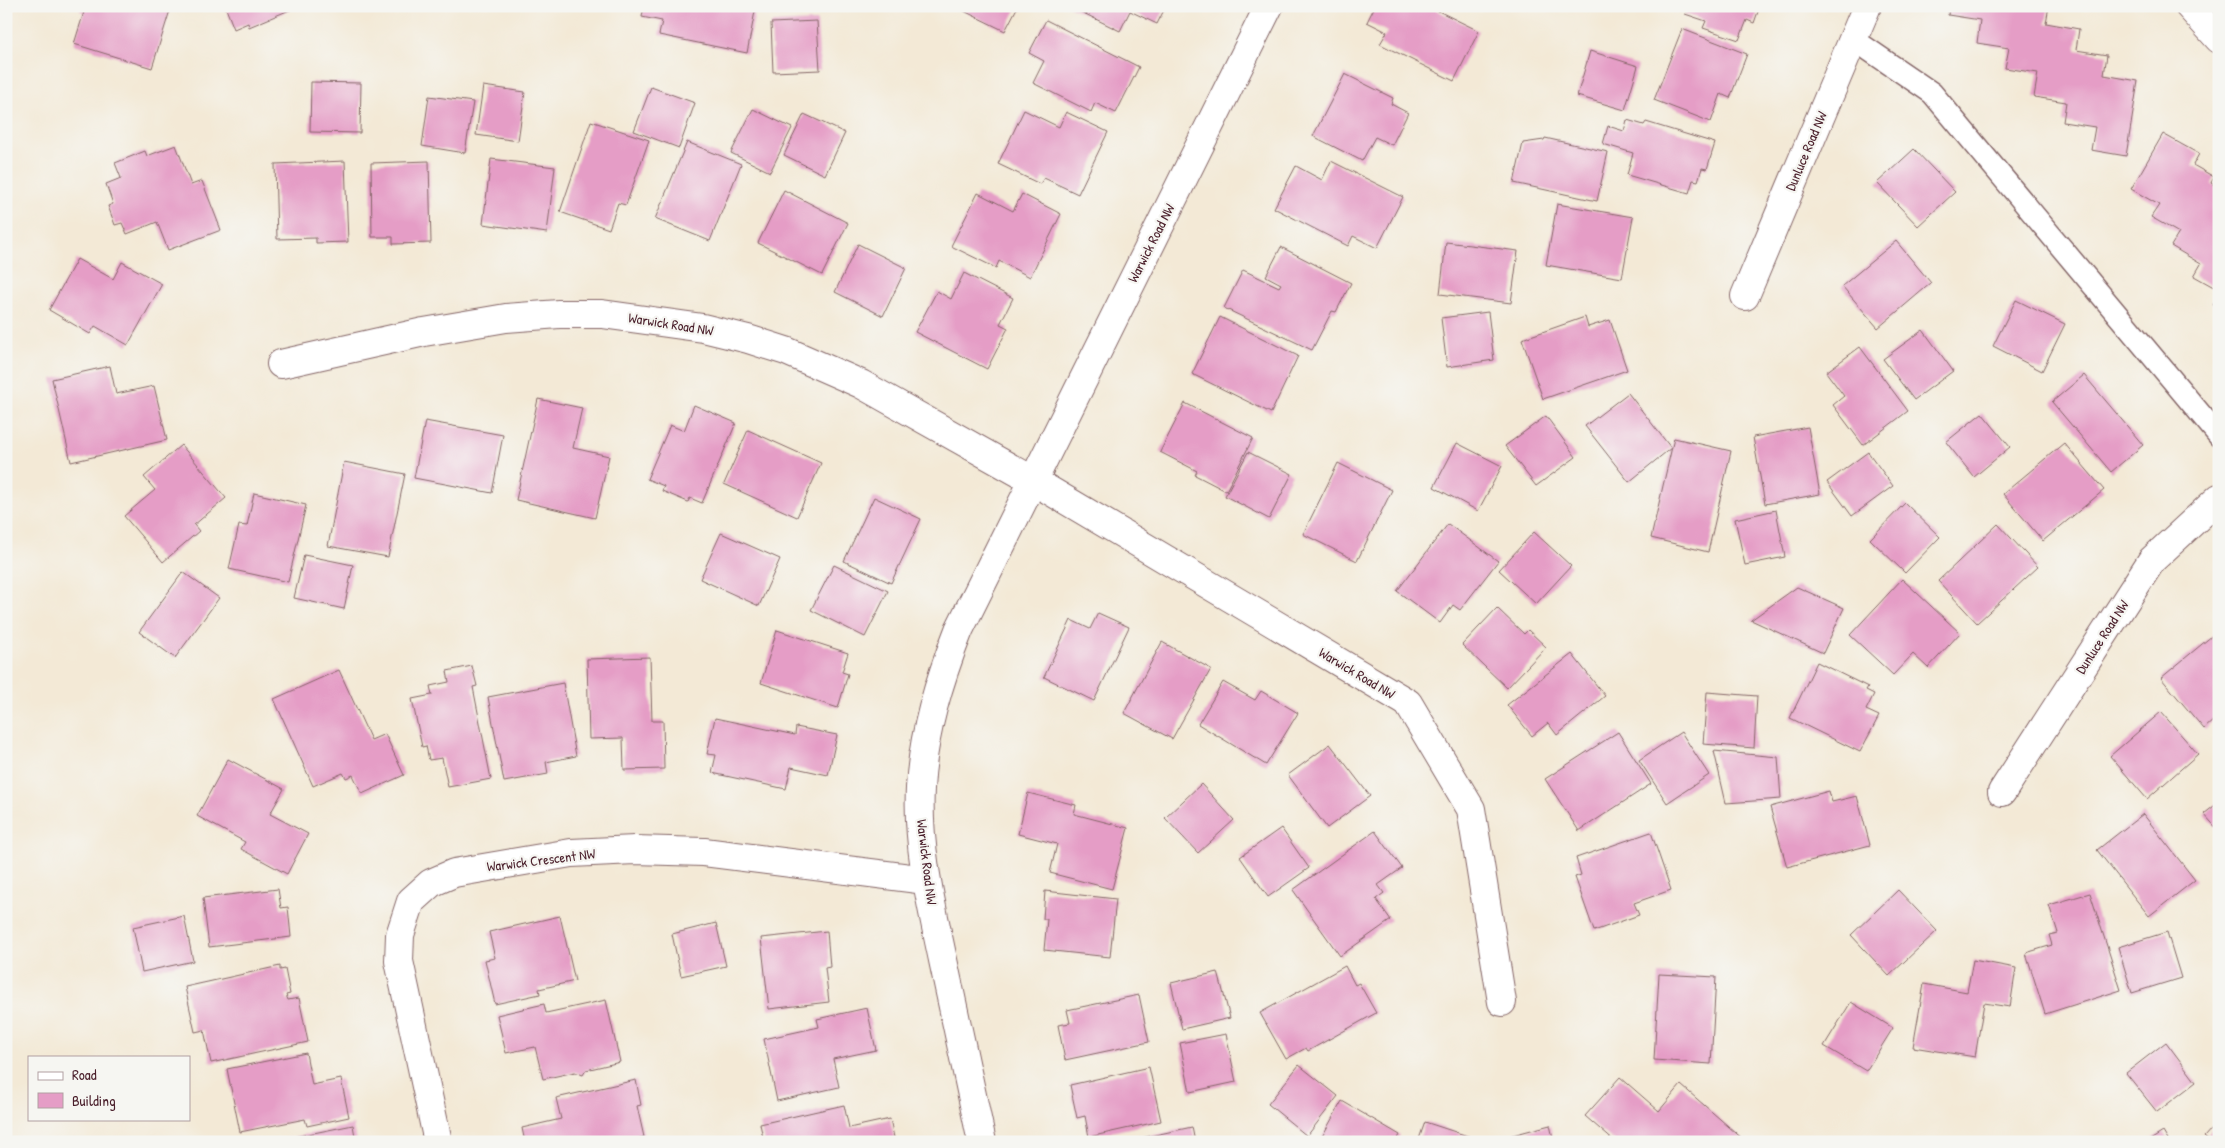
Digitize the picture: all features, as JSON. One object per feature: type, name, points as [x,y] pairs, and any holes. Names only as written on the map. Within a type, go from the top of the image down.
[{"type":"street","name":"Warwick Road NW","points":[[982,1142],[926,880],[921,835],[920,788],[925,747],[935,702],[946,664],[959,630],[1269,6]]},
{"type":"street","name":"Dunluce Road NW","points":[[1745,296],[1867,6]]},
{"type":"street","points":[[2189,6],[2219,39]]},
{"type":"street","name":"Warwick Road NW","points":[[280,364],[424,332],[506,318],[559,314],[602,314],[704,328],[748,339],[794,355],[861,384],[1032,480],[1408,703],[1471,809],[1502,1002]]},
{"type":"street","name":"Dunluce Road NW","points":[[2002,792],[2152,560],[2219,498]]},
{"type":"street","name":"Warwick Crescent NW","points":[[438,1142],[399,961],[400,935],[412,901],[431,883],[454,873],[570,853],[635,850],[704,852],[926,880]]},
{"type":"lane","points":[[1853,39],[1932,93],[2219,436]]},
{"type":"building","points":[[82,6],[171,7],[152,68],[74,44],[84,12],[80,11]]},
{"type":"building","points":[[225,6],[299,6],[249,27],[248,23],[234,29]]},
{"type":"building","points":[[644,6],[756,6],[747,53],[659,35],[662,21],[642,17]]},
{"type":"building","points":[[966,6],[1018,6],[1005,31],[964,11]]},
{"type":"building","points":[[1069,6],[1166,6],[1157,24],[1130,11],[1120,31]]},
{"type":"building","points":[[1375,6],[1428,6],[1479,31],[1454,81],[1380,44],[1387,32],[1367,22]]},
{"type":"building","points":[[1688,6],[1760,6],[1754,23],[1747,20],[1739,40],[1703,28],[1706,21],[1685,14]]},
{"type":"building","points":[[1949,6],[2049,6],[2046,23],[2079,29],[2076,50],[2107,55],[2104,75],[2138,81],[2126,156],[2091,150],[2095,127],[2063,122],[2066,102],[2034,97],[2038,73],[2005,68],[2009,48],[1977,43],[1980,20],[1948,15]]},
{"type":"building","points":[[1046,20],[1139,67],[1116,113],[1095,103],[1091,112],[1033,83],[1044,61],[1029,53]]},
{"type":"building","points":[[817,21],[820,70],[773,72],[771,23]]},
{"type":"building","points":[[1682,29],[1747,54],[1730,98],[1721,94],[1711,122],[1654,100]]},
{"type":"building","points":[[1590,51],[1638,66],[1625,110],[1577,96]]},
{"type":"building","points":[[1345,74],[1393,98],[1391,104],[1408,113],[1392,145],[1375,137],[1362,161],[1313,136]]},
{"type":"building","points":[[311,82],[361,83],[360,133],[310,132]]},
{"type":"building","points":[[483,86],[525,92],[518,141],[476,135]]},
{"type":"building","points":[[651,87],[695,103],[679,148],[634,131]]},
{"type":"building","points":[[429,96],[473,102],[465,153],[422,146]]},
{"type":"building","points":[[753,109],[792,128],[770,172],[731,153]]},
{"type":"building","points":[[1024,110],[1059,127],[1066,112],[1108,132],[1078,194],[1044,178],[1040,184],[998,164]]},
{"type":"building","points":[[804,114],[845,133],[825,175],[784,155]]},
{"type":"building","points":[[1627,120],[1644,125],[1646,122],[1715,143],[1707,169],[1702,168],[1698,181],[1693,180],[1689,193],[1627,175],[1633,153],[1603,144],[1608,126],[1624,131]]},
{"type":"building","points":[[591,121],[649,140],[626,205],[618,203],[609,229],[560,212]]},
{"type":"building","points":[[2163,134],[2199,154],[2193,165],[2214,177],[2211,183],[2219,188],[2219,290],[2194,276],[2201,264],[2171,246],[2179,233],[2151,217],[2159,205],[2131,189]]},
{"type":"building","points":[[1545,138],[1608,152],[1597,201],[1514,183],[1523,143],[1544,140]]},
{"type":"building","points":[[687,142],[741,164],[710,241],[655,219]]},
{"type":"building","points":[[176,145],[191,185],[202,181],[221,230],[168,250],[157,222],[127,234],[122,223],[115,225],[108,206],[113,204],[106,184],[121,178],[115,163],[145,151],[147,156]]},
{"type":"building","points":[[1914,149],[1955,192],[1918,226],[1877,183]]},
{"type":"building","points":[[491,159],[555,167],[547,233],[483,224]]},
{"type":"building","points":[[345,161],[348,242],[316,243],[316,238],[277,239],[275,164]]},
{"type":"building","points":[[429,161],[431,243],[393,244],[393,237],[372,237],[371,163]]},
{"type":"building","points":[[1331,161],[1403,197],[1377,248],[1353,236],[1348,246],[1274,208],[1296,166],[1322,180]]},
{"type":"building","points":[[784,190],[848,223],[822,275],[758,243]]},
{"type":"building","points":[[978,193],[1013,211],[1022,194],[1061,214],[1030,277],[999,261],[996,268],[951,246]]},
{"type":"building","points":[[1557,204],[1633,217],[1622,278],[1546,265]]},
{"type":"building","points":[[1896,241],[1931,283],[1878,328],[1842,286]]},
{"type":"building","points":[[1446,242],[1518,251],[1511,303],[1440,294]]},
{"type":"building","points":[[858,244],[906,268],[883,316],[835,292]]},
{"type":"building","points":[[1281,247],[1351,283],[1336,312],[1332,311],[1312,350],[1224,308],[1243,270],[1279,287],[1281,284],[1266,276]]},
{"type":"building","points":[[77,259],[113,279],[122,262],[162,284],[128,345],[95,326],[90,334],[49,310]]},
{"type":"building","points":[[964,273],[1013,298],[1000,324],[1008,328],[987,369],[915,332],[937,291],[951,299]]},
{"type":"building","points":[[2219,295],[2219,308],[2213,305]]},
{"type":"building","points":[[2016,300],[2065,324],[2042,371],[1993,346]]},
{"type":"building","points":[[1488,312],[1494,360],[1447,367],[1441,318]]},
{"type":"building","points":[[1220,317],[1298,356],[1271,413],[1192,374]]},
{"type":"building","points":[[1585,317],[1588,327],[1610,320],[1627,370],[1543,399],[1522,339]]},
{"type":"building","points":[[1923,330],[1953,371],[1914,400],[1883,359]]},
{"type":"building","points":[[1860,347],[1908,411],[1863,445],[1833,405],[1844,396],[1826,372]]},
{"type":"building","points":[[110,366],[116,394],[154,386],[167,440],[71,462],[52,379]]},
{"type":"building","points":[[2084,375],[2143,445],[2111,472],[2052,402]]},
{"type":"building","points":[[1628,393],[1671,448],[1629,482],[1585,426]]},
{"type":"building","points":[[538,399],[582,408],[573,448],[609,456],[595,518],[516,500]]},
{"type":"building","points":[[1185,403],[1253,438],[1226,491],[1195,475],[1197,471],[1160,452]]},
{"type":"building","points":[[694,405],[736,423],[702,503],[690,498],[688,502],[662,491],[664,486],[647,479],[670,425],[684,431]]},
{"type":"building","points":[[1982,413],[2010,447],[1974,477],[1946,442]]},
{"type":"building","points":[[1546,416],[1576,457],[1536,486],[1505,446]]},
{"type":"building","points":[[425,421],[503,435],[492,493],[414,478]]},
{"type":"building","points":[[1808,427],[1820,494],[1765,504],[1753,437]]},
{"type":"building","points":[[748,430],[821,463],[797,517],[724,484]]},
{"type":"building","points":[[1674,438],[1731,451],[1708,552],[1651,538]]},
{"type":"building","points":[[1457,443],[1502,466],[1478,511],[1434,487]]},
{"type":"building","points":[[2064,443],[2104,490],[2043,541],[2003,494]]},
{"type":"building","points":[[181,445],[226,498],[194,525],[199,531],[163,562],[124,516],[155,490],[144,477]]},
{"type":"building","points":[[1248,452],[1292,474],[1269,519],[1225,496]]},
{"type":"building","points":[[1868,452],[1893,486],[1852,516],[1827,482]]},
{"type":"building","points":[[344,462],[405,474],[388,557],[328,546]]},
{"type":"building","points":[[1338,463],[1392,490],[1357,561],[1303,534]]},
{"type":"building","points":[[254,493],[306,505],[288,582],[229,569],[239,525],[247,526]]},
{"type":"building","points":[[874,497],[921,519],[891,583],[844,561]]},
{"type":"building","points":[[1905,503],[1940,537],[1905,573],[1870,539]]},
{"type":"building","points":[[1776,510],[1785,557],[1745,565],[1735,519]]},
{"type":"building","points":[[1448,524],[1498,561],[1460,610],[1453,605],[1440,623],[1397,591]]},
{"type":"building","points":[[1998,524],[2038,567],[1977,623],[1938,581]]},
{"type":"building","points":[[1534,532],[1571,566],[1536,604],[1499,570]]},
{"type":"building","points":[[721,533],[780,559],[759,606],[700,579]]},
{"type":"building","points":[[304,555],[353,565],[344,609],[294,598]]},
{"type":"building","points":[[834,565],[888,591],[865,637],[811,610]]},
{"type":"building","points":[[183,572],[219,598],[175,658],[139,632]]},
{"type":"building","points":[[1902,579],[1960,633],[1928,668],[1913,654],[1893,675],[1850,635]]},
{"type":"building","points":[[1797,587],[1844,608],[1823,653],[1751,620]]},
{"type":"building","points":[[1497,608],[1524,634],[1528,630],[1546,647],[1507,688],[1462,645]]},
{"type":"building","points":[[1098,613],[1129,627],[1094,701],[1044,677],[1071,620],[1090,629]]},
{"type":"building","points":[[777,630],[848,653],[842,672],[848,674],[838,708],[761,683]]},
{"type":"building","points":[[2219,630],[2219,722],[2216,718],[2204,729],[2161,678]]},
{"type":"building","points":[[1162,642],[1211,669],[1172,739],[1124,713]]},
{"type":"building","points":[[1572,654],[1605,696],[1557,735],[1548,723],[1532,736],[1507,705]]},
{"type":"building","points":[[650,657],[652,721],[663,721],[664,769],[624,770],[623,738],[589,739],[587,659]]},
{"type":"building","points":[[1817,662],[1868,687],[1866,690],[1874,694],[1866,710],[1879,716],[1860,752],[1790,718]]},
{"type":"building","points":[[472,666],[477,686],[473,687],[491,779],[448,787],[442,758],[429,760],[426,746],[422,747],[412,699],[432,695],[430,686],[449,682],[447,671]]},
{"type":"building","points":[[339,670],[371,740],[385,734],[404,775],[362,794],[353,775],[346,778],[343,773],[313,786],[274,699]]},
{"type":"building","points":[[1223,682],[1255,700],[1261,691],[1298,713],[1266,765],[1198,724]]},
{"type":"building","points":[[563,683],[576,756],[546,762],[548,774],[504,782],[488,697]]},
{"type":"building","points":[[1707,692],[1757,696],[1754,748],[1703,744]]},
{"type":"building","points":[[2161,712],[2198,754],[2147,799],[2110,756]]},
{"type":"building","points":[[715,718],[795,735],[796,727],[837,735],[828,775],[791,767],[786,789],[712,773],[716,755],[707,754]]},
{"type":"building","points":[[1618,732],[1651,784],[1579,831],[1545,779]]},
{"type":"building","points":[[1681,732],[1709,775],[1667,803],[1639,760]]},
{"type":"building","points":[[1330,744],[1370,796],[1327,828],[1288,775]]},
{"type":"building","points":[[1714,751],[1778,757],[1781,799],[1726,803]]},
{"type":"building","points":[[228,759],[284,789],[270,814],[308,834],[287,874],[241,849],[245,842],[197,816]]},
{"type":"building","points":[[1201,784],[1234,820],[1198,853],[1165,818]]},
{"type":"building","points":[[1829,791],[1832,802],[1857,796],[1870,845],[1787,867],[1770,807]]},
{"type":"building","points":[[1028,793],[1076,805],[1074,814],[1128,828],[1112,889],[1050,873],[1057,844],[1018,834]]},
{"type":"building","points":[[2219,802],[2219,831],[2204,814]]},
{"type":"building","points":[[2143,814],[2195,880],[2149,916],[2097,850]]},
{"type":"building","points":[[1281,828],[1309,868],[1268,897],[1240,857]]},
{"type":"building","points":[[1375,831],[1402,868],[1378,885],[1384,893],[1376,899],[1391,920],[1340,956],[1293,890]]},
{"type":"building","points":[[1651,832],[1671,890],[1634,903],[1639,915],[1594,931],[1575,877],[1581,875],[1576,858]]},
{"type":"building","points":[[278,889],[281,908],[288,907],[291,937],[209,947],[203,898]]},
{"type":"building","points":[[1898,890],[1937,931],[1889,976],[1851,935]]},
{"type":"building","points":[[1045,891],[1116,899],[1110,957],[1044,950],[1047,919],[1043,919]]},
{"type":"building","points":[[2090,893],[2121,990],[2045,1014],[2026,953],[2052,945],[2049,935],[2058,933],[2049,905]]},
{"type":"building","points":[[184,916],[193,961],[142,972],[133,927]]},
{"type":"building","points":[[560,916],[575,981],[539,989],[540,994],[495,1004],[485,960],[495,958],[489,932]]},
{"type":"building","points":[[716,923],[726,966],[681,976],[672,934]]},
{"type":"building","points":[[827,931],[830,967],[825,968],[829,1002],[769,1009],[761,938]]},
{"type":"building","points":[[2167,932],[2181,978],[2132,993],[2118,947]]},
{"type":"building","points":[[1973,960],[2016,968],[2010,1007],[1984,1003],[1975,1057],[1913,1047],[1924,984],[1967,992]]},
{"type":"building","points":[[280,966],[280,970],[285,969],[290,994],[286,995],[288,1000],[299,998],[308,1042],[211,1063],[204,1030],[195,1032],[185,987]]},
{"type":"building","points":[[1345,966],[1355,985],[1359,983],[1376,1013],[1308,1051],[1306,1048],[1286,1059],[1260,1013]]},
{"type":"building","points":[[1218,972],[1230,1018],[1182,1029],[1171,983]]},
{"type":"building","points":[[1659,974],[1716,977],[1711,1064],[1654,1060]]},
{"type":"building","points":[[1139,995],[1149,1042],[1065,1060],[1058,1025],[1070,1023],[1067,1010]]},
{"type":"building","points":[[606,1000],[620,1062],[586,1070],[583,1075],[575,1072],[543,1079],[535,1047],[506,1053],[497,1015],[544,1004],[546,1013]]},
{"type":"building","points":[[1851,1002],[1893,1028],[1866,1071],[1824,1046]]},
{"type":"building","points":[[867,1008],[876,1050],[833,1059],[839,1087],[777,1101],[764,1039],[819,1027],[817,1019]]},
{"type":"building","points":[[1226,1034],[1236,1082],[1190,1092],[1180,1043]]},
{"type":"building","points":[[2166,1042],[2196,1082],[2157,1112],[2126,1073]]},
{"type":"building","points":[[306,1053],[312,1085],[341,1079],[349,1117],[307,1126],[305,1119],[240,1132],[227,1069]]},
{"type":"building","points":[[1299,1065],[1338,1096],[1307,1136],[1268,1104]]},
{"type":"building","points":[[1149,1067],[1161,1121],[1089,1137],[1085,1116],[1077,1118],[1070,1085]]},
{"type":"building","points":[[1620,1077],[1659,1111],[1681,1085],[1744,1140],[1742,1142],[1615,1142],[1585,1116]]},
{"type":"building","points":[[636,1080],[641,1105],[637,1106],[644,1137],[625,1142],[525,1142],[522,1128],[561,1119],[556,1098]]},
{"type":"building","points":[[1342,1101],[1400,1135],[1396,1142],[1319,1142]]},
{"type":"building","points":[[844,1105],[849,1128],[890,1119],[895,1142],[764,1142],[760,1124]]},
{"type":"building","points":[[2219,1120],[2219,1142],[2210,1142],[2204,1137]]},
{"type":"building","points":[[1425,1122],[1483,1141],[1483,1142],[1418,1142]]},
{"type":"building","points":[[353,1125],[356,1142],[274,1142],[274,1141]]},
{"type":"building","points":[[1550,1125],[1554,1142],[1507,1142],[1505,1137]]},
{"type":"building","points":[[1192,1127],[1195,1142],[1127,1141]]},
{"type":"building","points":[[2163,1132],[2169,1142],[2147,1142]]}]
